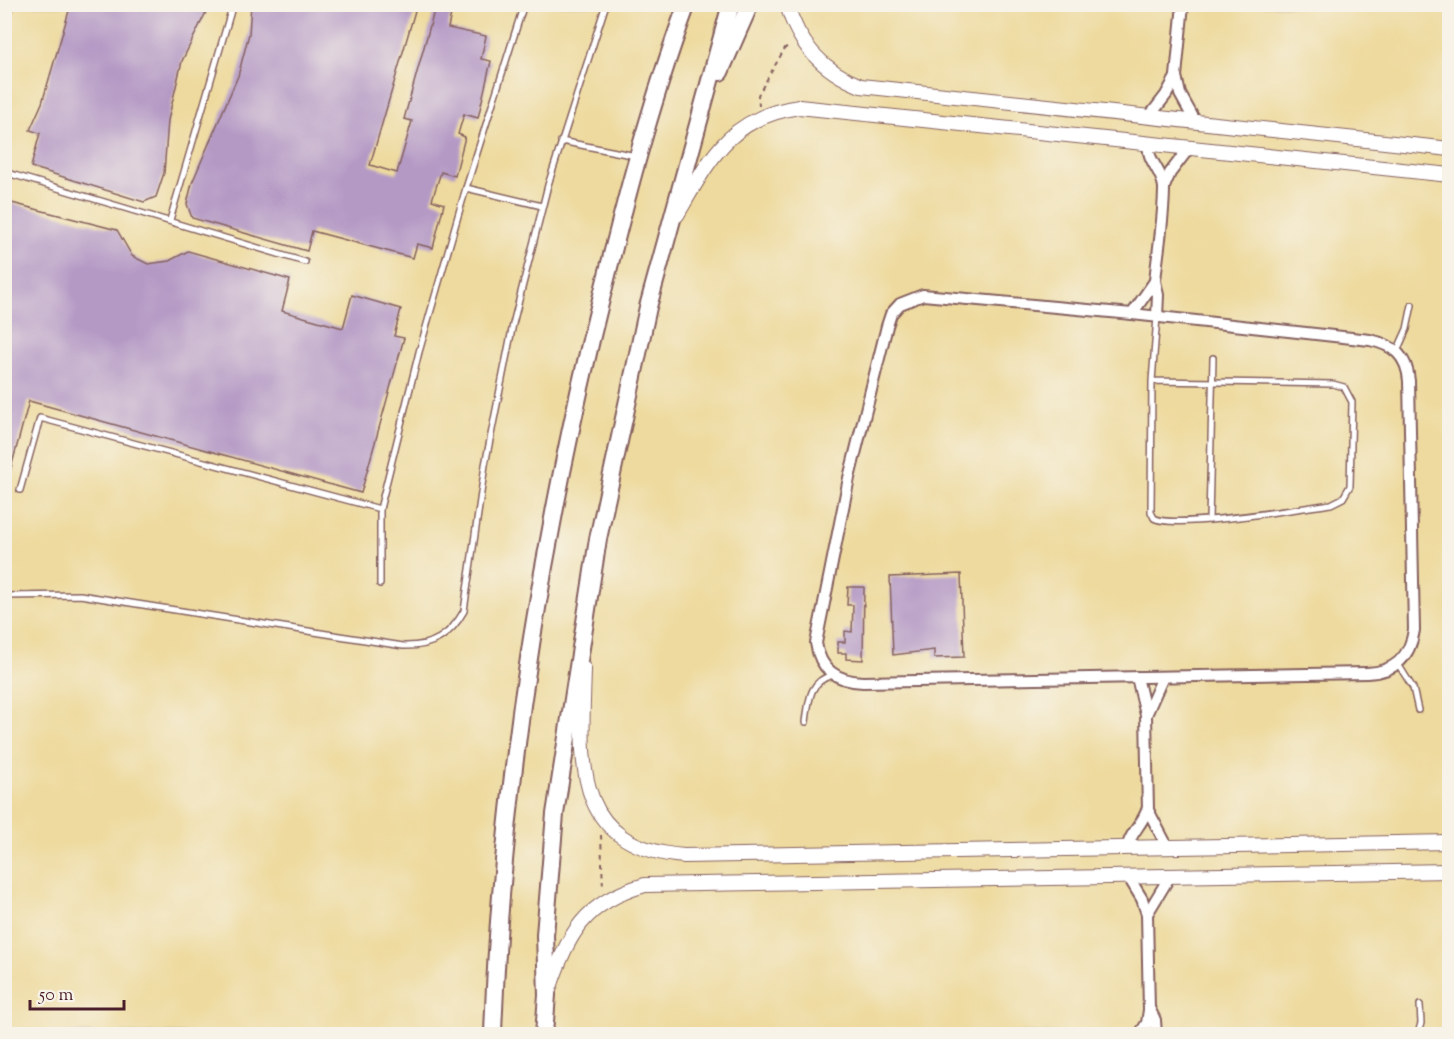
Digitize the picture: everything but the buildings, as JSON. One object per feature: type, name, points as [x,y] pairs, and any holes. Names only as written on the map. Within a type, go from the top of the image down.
[{"type":"main road","points":[[493,1035],[502,872],[526,662],[567,444],[636,156],[687,4]]},
{"type":"main road","points":[[544,1035],[547,995],[545,935],[554,824],[585,616],[620,428],[668,231],[696,138],[731,4]]},
{"type":"main road","points":[[696,138],[750,4]]},
{"type":"street","points":[[788,4],[801,39],[827,69],[861,86],[1449,149]]},
{"type":"street","points":[[1183,4],[1176,76],[1180,94],[1195,121]]},
{"type":"street","points":[[1149,117],[1166,95],[1176,76]]},
{"type":"street","points":[[668,231],[713,154],[742,126],[759,116],[799,107],[1449,175]]},
{"type":"street","points":[[1149,145],[1149,154],[1159,170],[1164,187]]},
{"type":"street","points":[[1157,317],[1158,295],[1155,280],[1164,187],[1174,167],[1190,148]]},
{"type":"street","points":[[1132,314],[1155,280]]},
{"type":"street","points":[[923,294],[1132,314],[1370,340],[1389,345],[1397,351],[1408,370],[1409,381],[1414,630],[1410,649],[1398,664],[1378,673],[863,682],[842,680],[833,675],[818,655],[818,631],[849,478],[891,314],[910,298],[923,294]]},
{"type":"street","points":[[585,616],[583,768],[588,789],[597,808],[610,825],[626,839],[644,849],[664,855],[1449,842]]},
{"type":"street","points":[[1128,848],[1130,839],[1141,826],[1148,810],[1146,715],[1137,677]]},
{"type":"street","points":[[1146,715],[1164,677]]},
{"type":"street","points":[[1148,810],[1167,846]]},
{"type":"street","points":[[547,995],[568,938],[593,909],[626,890],[664,884],[1449,871]]},
{"type":"street","points":[[1128,876],[1142,899],[1147,914],[1149,1010],[1147,1023],[1140,1035]]},
{"type":"street","points":[[1147,914],[1170,876]]},
{"type":"street","points":[[1149,1010],[1155,1020],[1156,1035]]},
{"type":"lane","points":[[4,26],[10,4]]},
{"type":"lane","points":[[170,220],[232,4]]},
{"type":"lane","points":[[381,584],[380,509],[419,352],[466,188],[524,4]]},
{"type":"lane","points":[[4,596],[80,595],[403,646],[418,647],[446,635],[464,611],[498,394],[542,206],[606,4]]},
{"type":"lane","points":[[561,141],[636,156]]},
{"type":"lane","points":[[4,172],[305,262]]},
{"type":"lane","points":[[466,188],[542,206]]},
{"type":"lane","points":[[1397,351],[1407,329],[1412,305]]},
{"type":"lane","points":[[1152,381],[1333,384],[1344,387],[1352,402],[1351,479],[1348,493],[1337,502],[1209,520],[1164,522],[1152,515],[1152,381],[1157,317]]},
{"type":"lane","points":[[1209,520],[1213,358]]},
{"type":"lane","points":[[20,490],[40,418],[380,509]]},
{"type":"lane","points":[[1398,664],[1413,688],[1418,710]]},
{"type":"lane","points":[[806,722],[812,689],[824,677],[833,675]]},
{"type":"lane","points":[[1418,1035],[1421,1023],[1420,1005]]},
{"type":"path","points":[[759,116],[758,95],[785,48],[801,39]]},
{"type":"path","points":[[609,899],[601,886],[601,835],[610,825]]},
{"type":"sand","points":[[5,5],[1449,5],[1449,1034],[5,1034]]}]
